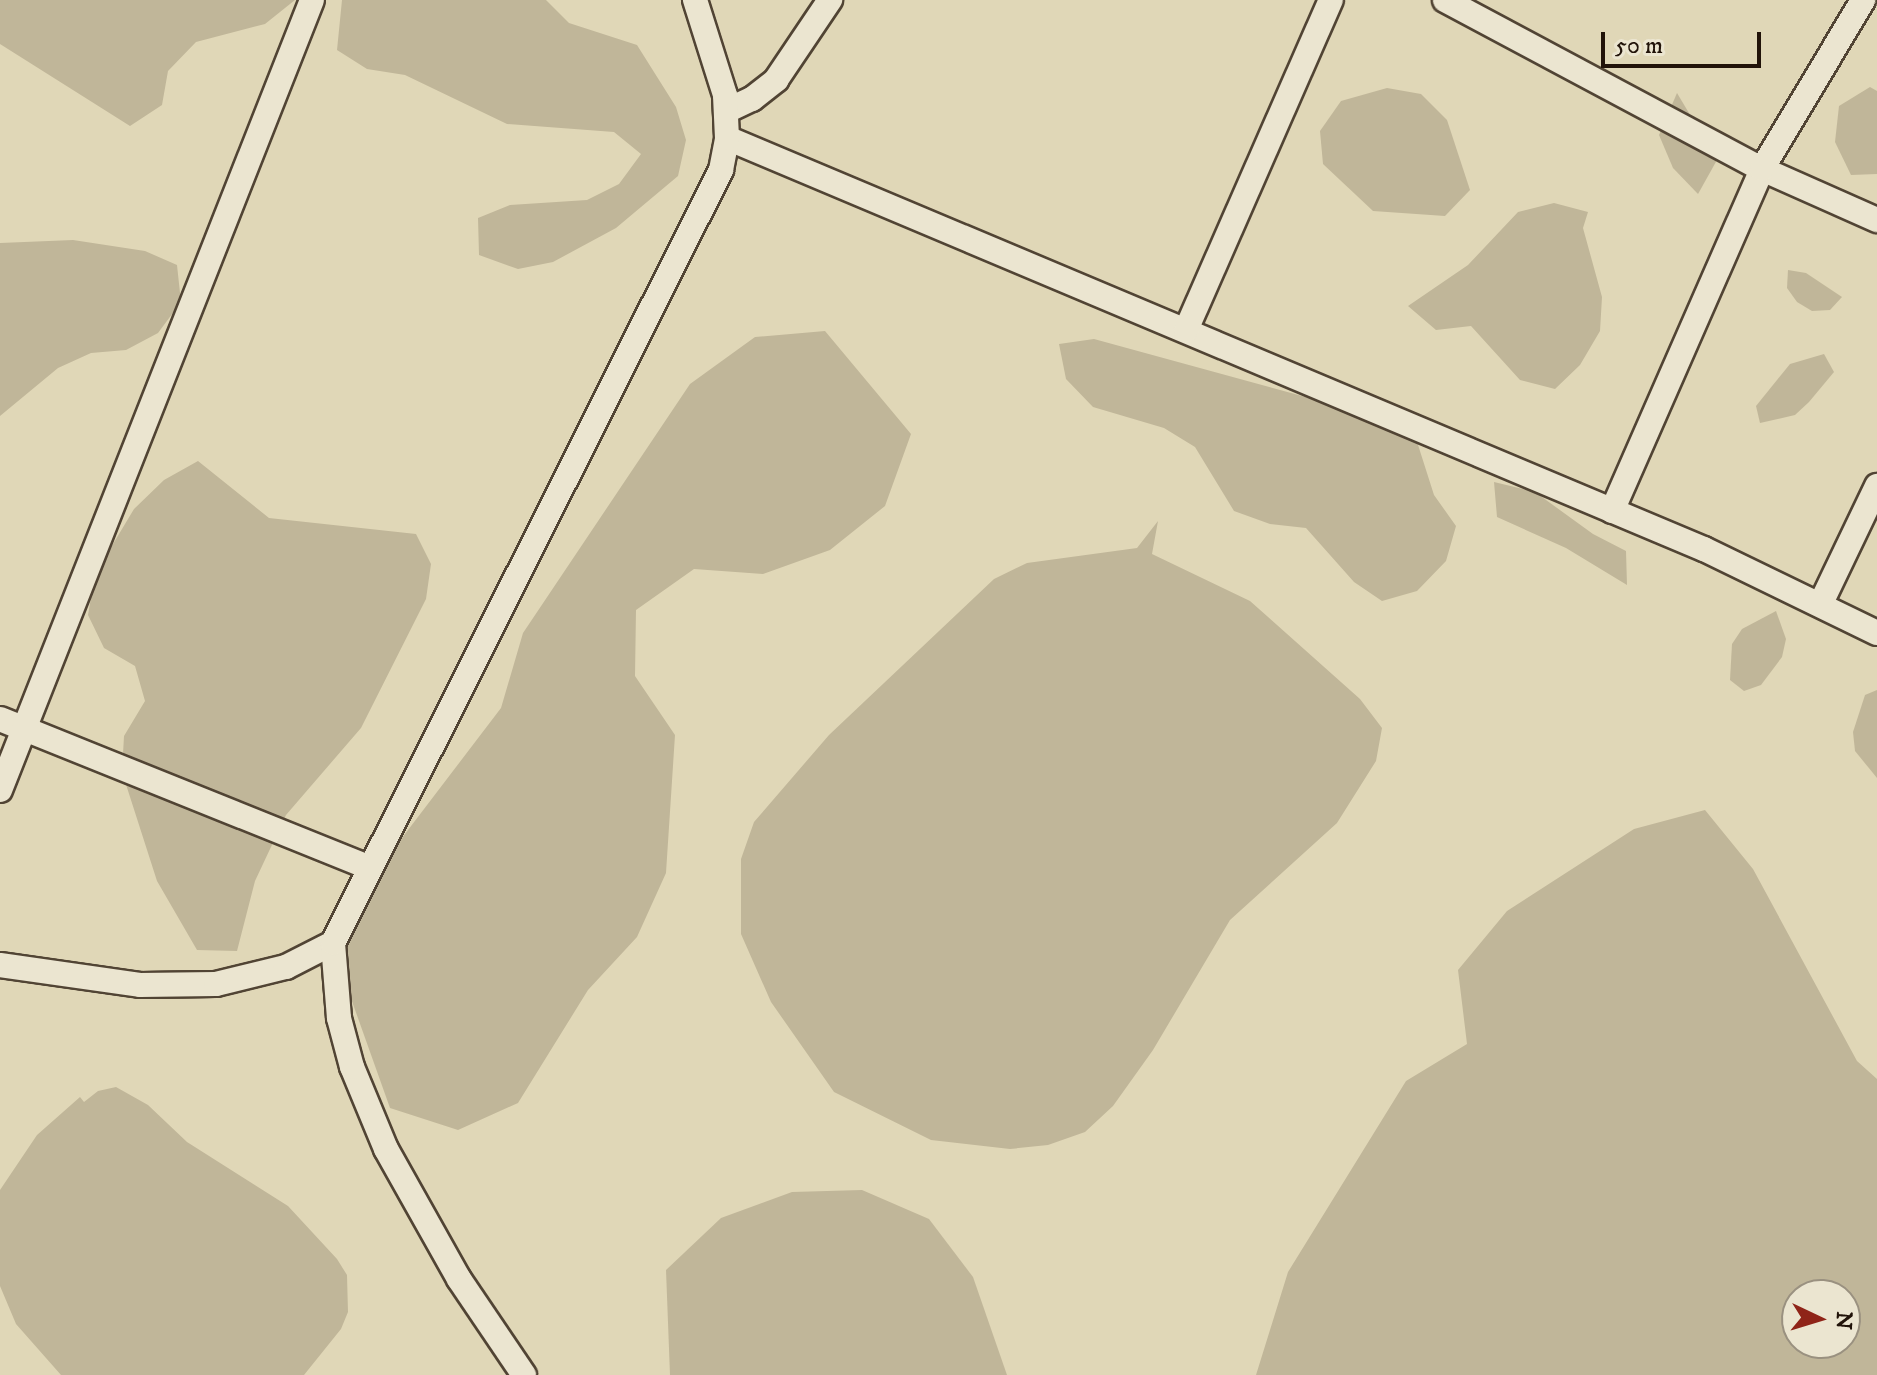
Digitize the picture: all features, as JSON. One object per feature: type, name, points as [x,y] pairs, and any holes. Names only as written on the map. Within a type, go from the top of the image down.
[{"type":"street","points":[[0,790],[312,0]]},
{"type":"street","points":[[524,1375],[459,1279],[386,1149],[342,1030],[331,968],[333,943],[368,867],[707,207],[727,138],[726,111],[717,59],[695,0]]},
{"type":"street","points":[[726,111],[752,99],[776,80],[830,0]]},
{"type":"street","points":[[1186,330],[1331,0]]},
{"type":"street","points":[[1445,0],[1762,169],[1877,220]]},
{"type":"street","points":[[1612,511],[1762,169],[1863,0]]},
{"type":"street","points":[[727,138],[1612,511],[1821,603],[1877,633]]},
{"type":"street","points":[[1821,603],[1877,486]]},
{"type":"street","points":[[0,719],[368,867]]},
{"type":"street","points":[[0,965],[140,985],[216,984],[286,967],[333,943]]},
{"type":"shaded area","points":[[0,0],[295,0],[265,24],[196,42],[168,71],[162,105],[130,126],[0,44]]},
{"type":"shaded area","points":[[342,0],[546,0],[569,23],[637,45],[676,107],[686,140],[678,176],[616,228],[553,262],[518,269],[479,255],[478,218],[510,205],[587,200],[619,184],[641,154],[614,132],[507,124],[405,75],[367,69],[337,50]]},
{"type":"shaded area","points":[[1870,87],[1877,91],[1877,174],[1851,175],[1835,142],[1839,106]]},
{"type":"shaded area","points":[[1387,88],[1421,94],[1447,120],[1470,190],[1445,216],[1373,211],[1323,164],[1320,131],[1341,101]]},
{"type":"shaded area","points":[[1677,93],[1717,160],[1698,194],[1673,168],[1659,135]]},
{"type":"shaded area","points":[[1554,203],[1588,212],[1583,228],[1602,297],[1600,331],[1580,365],[1555,389],[1520,380],[1471,326],[1436,330],[1408,306],[1468,265],[1518,212]]},
{"type":"shaded area","points":[[73,240],[145,251],[177,265],[181,302],[158,333],[126,350],[91,353],[58,368],[0,416],[0,243]]},
{"type":"shaded area","points":[[1788,270],[1806,273],[1842,297],[1830,310],[1812,311],[1797,302],[1787,288]]},
{"type":"shaded area","points":[[825,331],[911,434],[885,506],[830,550],[763,574],[694,569],[636,610],[635,676],[675,735],[666,873],[637,937],[588,990],[518,1103],[458,1130],[390,1108],[338,962],[360,893],[501,708],[523,633],[690,384],[755,337]]},
{"type":"shaded area","points":[[1094,339],[1412,426],[1434,495],[1456,526],[1446,561],[1417,591],[1382,601],[1354,582],[1306,528],[1270,524],[1234,511],[1195,447],[1164,428],[1093,407],[1066,379],[1059,344]]},
{"type":"shaded area","points":[[1824,354],[1834,372],[1809,402],[1795,415],[1760,423],[1756,406],[1790,364]]},
{"type":"shaded area","points":[[198,461],[269,518],[416,534],[431,564],[426,599],[361,728],[286,815],[255,881],[237,951],[197,950],[157,881],[122,772],[124,736],[145,701],[135,666],[104,648],[88,615],[95,574],[134,509],[164,480]]},
{"type":"shaded area","points":[[1494,482],[1535,492],[1593,534],[1626,551],[1627,585],[1566,548],[1497,517]]},
{"type":"shaded area","points":[[1158,521],[1152,554],[1250,601],[1360,699],[1382,728],[1376,761],[1337,823],[1230,920],[1153,1050],[1113,1106],[1085,1132],[1048,1145],[1010,1149],[931,1140],[834,1092],[771,1002],[741,934],[741,859],[754,822],[829,735],[994,579],[1027,563],[1137,548]]},
{"type":"shaded area","points":[[1776,611],[1786,639],[1782,657],[1761,685],[1744,691],[1730,680],[1732,644],[1742,629]]},
{"type":"shaded area","points":[[1877,690],[1877,778],[1855,751],[1853,732],[1865,695]]},
{"type":"shaded area","points":[[1705,810],[1753,869],[1857,1061],[1877,1079],[1877,1375],[1256,1375],[1288,1272],[1406,1081],[1467,1044],[1458,970],[1507,911],[1634,829]]},
{"type":"shaded area","points":[[116,1087],[148,1105],[187,1142],[288,1206],[337,1259],[347,1275],[348,1312],[341,1329],[304,1375],[61,1375],[16,1324],[0,1286],[0,1190],[37,1135],[80,1097],[84,1102],[98,1091]]},
{"type":"shaded area","points":[[862,1190],[929,1219],[973,1277],[1007,1375],[670,1375],[666,1270],[721,1218],[792,1192]]}]
